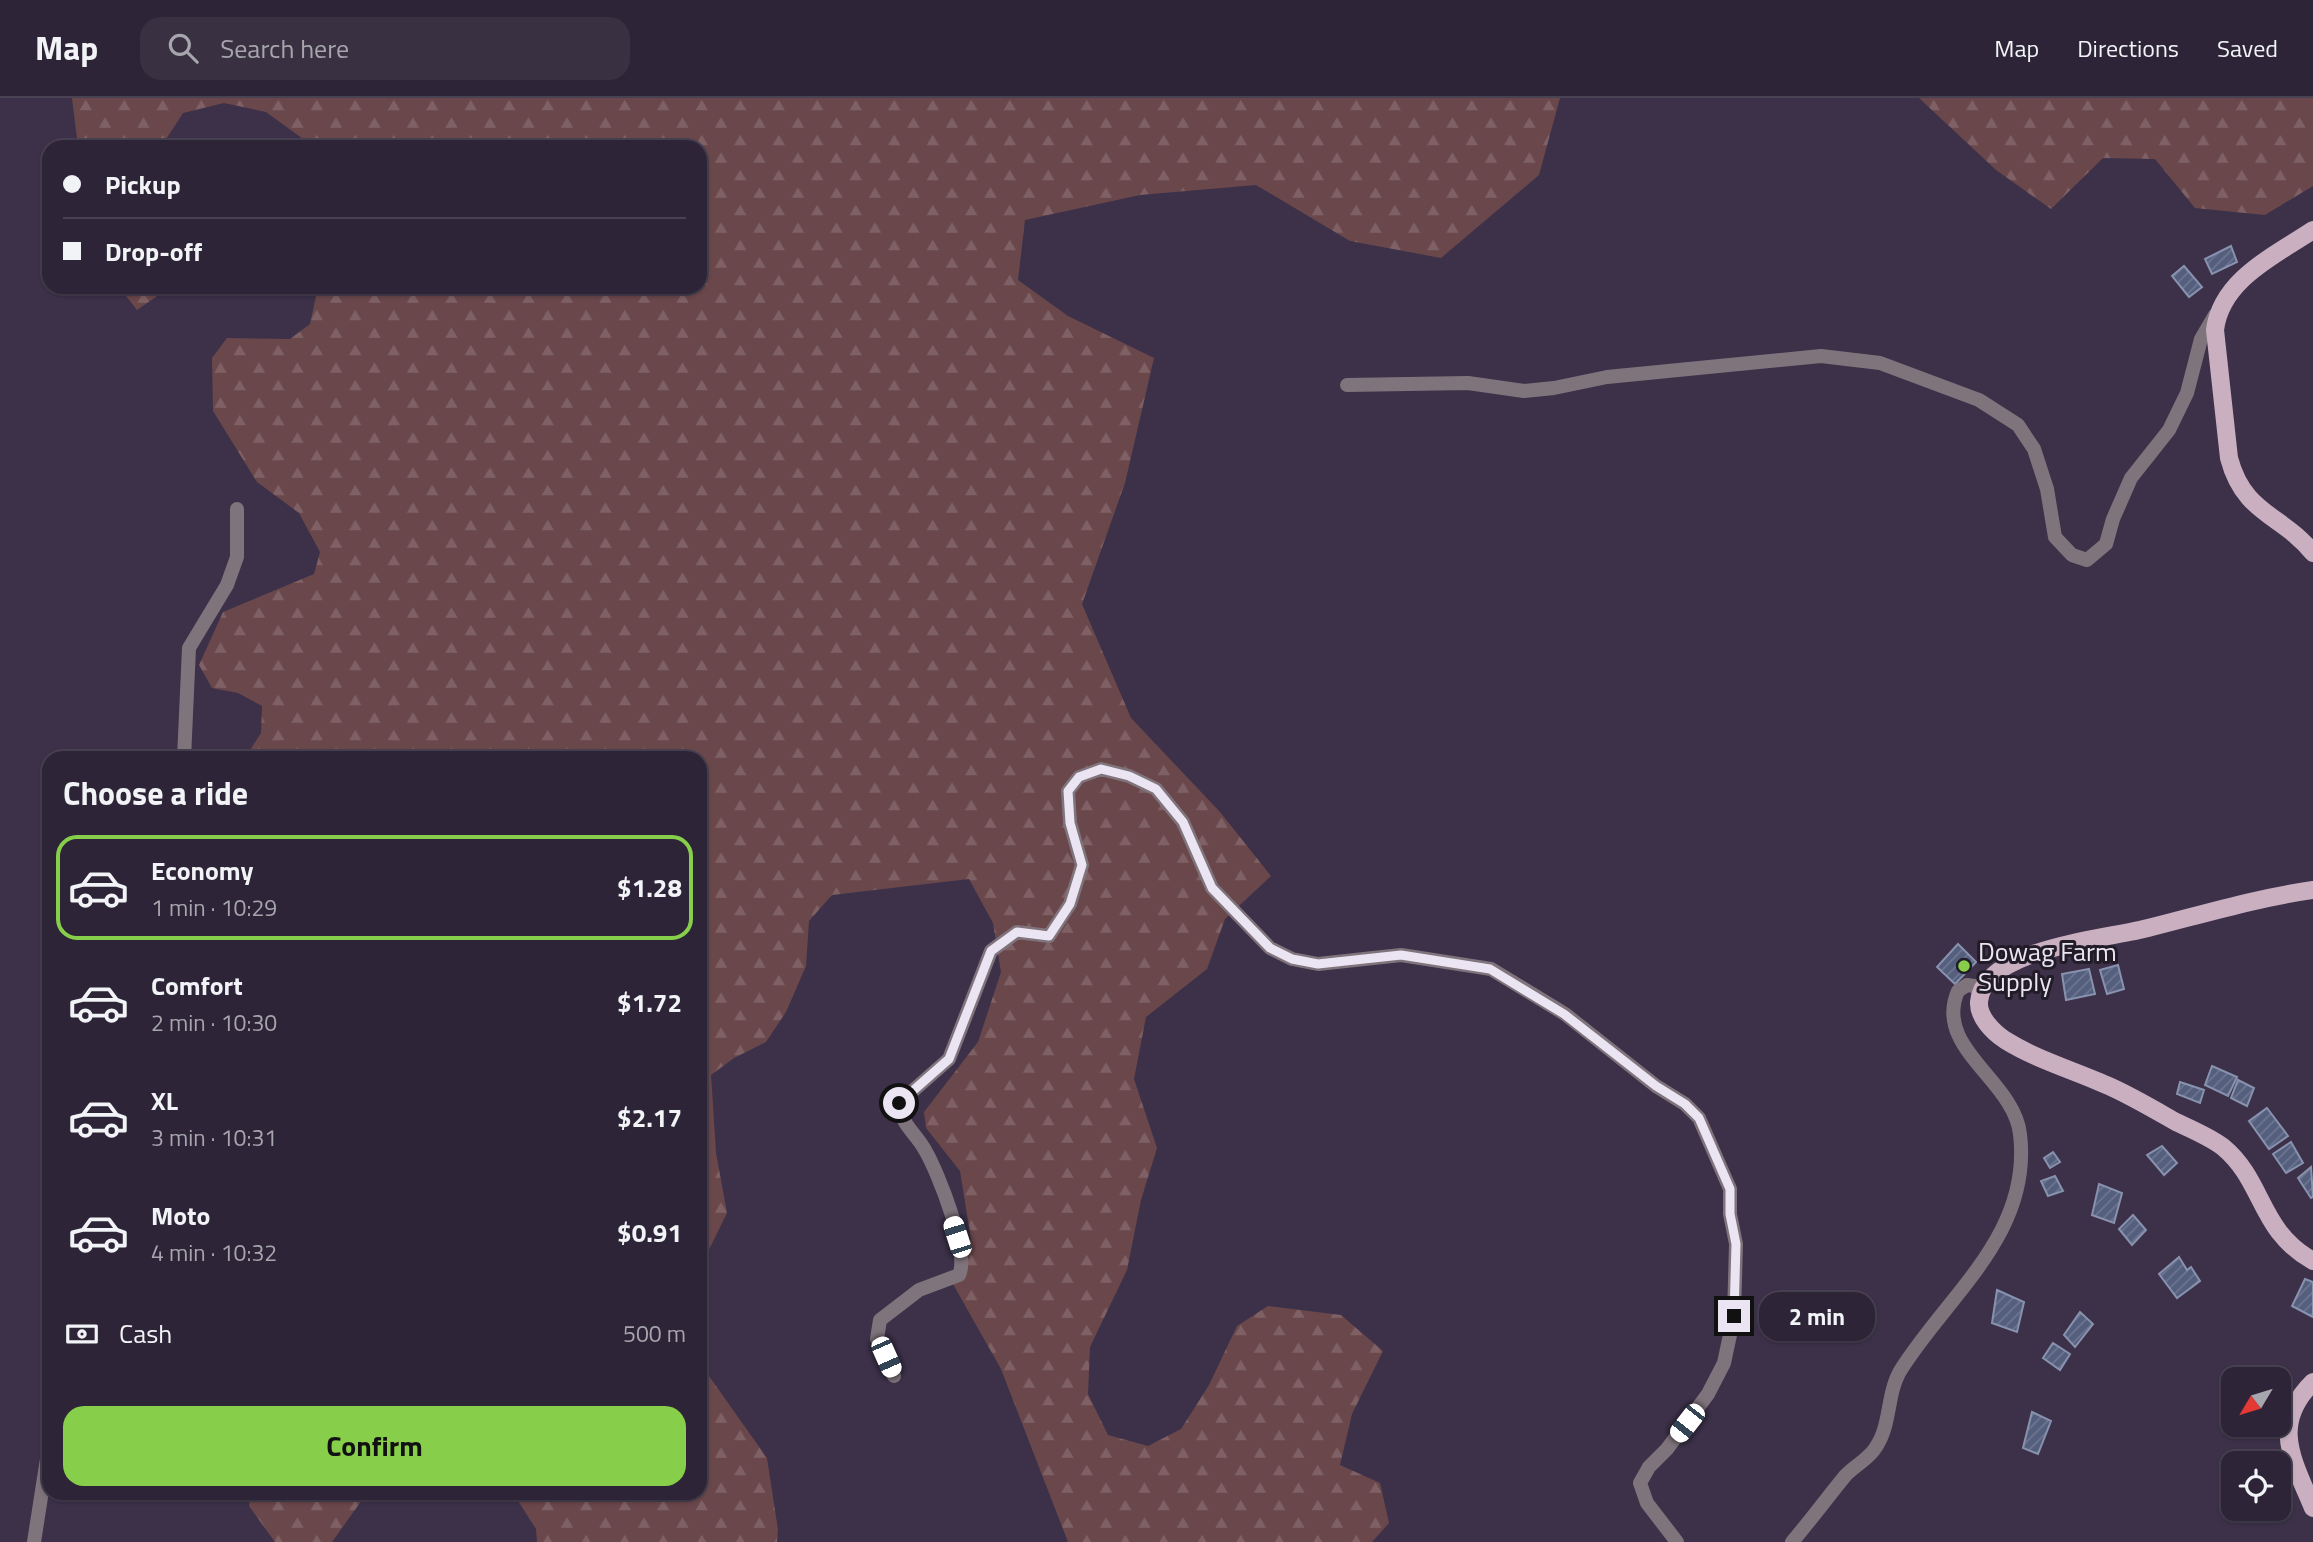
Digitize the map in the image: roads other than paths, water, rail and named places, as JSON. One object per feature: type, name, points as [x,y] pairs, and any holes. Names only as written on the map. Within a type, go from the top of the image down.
[{"type":"main road","points":[[2313,230],[2228,291],[2217,311],[2217,362],[2233,476],[2242,492],[2261,511],[2298,536],[2313,553]]},
{"type":"main road","points":[[2313,890],[2261,897],[2146,929],[2047,950],[2001,968],[1982,987],[1979,1007],[1988,1025],[2004,1040],[2112,1088],[2222,1147],[2244,1171],[2277,1233],[2297,1252],[2313,1261]]},
{"type":"main road","points":[[2313,1382],[2299,1396],[2294,1406],[2286,1438],[2313,1508]]},
{"type":"street","points":[[1348,385],[1468,383],[1524,391],[1607,377],[1821,356],[1880,363],[1979,400],[2018,425],[2034,449],[2047,489],[2056,537],[2072,555],[2087,559],[2106,544],[2113,519],[2131,478],[2169,430],[2187,393],[2202,339],[2217,311]]},
{"type":"street","points":[[184,751],[189,648],[227,585],[237,557],[237,509]]},
{"type":"street","points":[[894,1376],[877,1339],[880,1320],[919,1290],[958,1275],[962,1268],[957,1237],[935,1170],[924,1147],[901,1118],[899,1103],[949,1059],[991,951],[1017,932],[1049,936],[1070,904],[1082,865],[1070,823],[1068,791],[1079,777],[1101,769],[1129,776],[1156,789],[1183,822],[1212,888],[1270,948],[1292,959],[1318,964],[1401,955],[1490,969],[1564,1014],[1699,1118],[1730,1189],[1730,1214],[1736,1244],[1734,1316],[1724,1363],[1707,1394],[1667,1449],[1649,1467],[1640,1483],[1647,1503],[1678,1542]]},
{"type":"street","points":[[1792,1542],[1846,1476],[1875,1448],[1884,1429],[1893,1383],[1924,1335],[1979,1268],[2010,1216],[2021,1150],[2018,1118],[1992,1077],[1965,1049],[1954,1013],[1958,991],[1967,985],[1982,987]]},
{"type":"street","points":[[34,1542],[42,1491]]},
{"type":"place","name":"Dowag Farm Supply","points":[[1964,966]]}]
